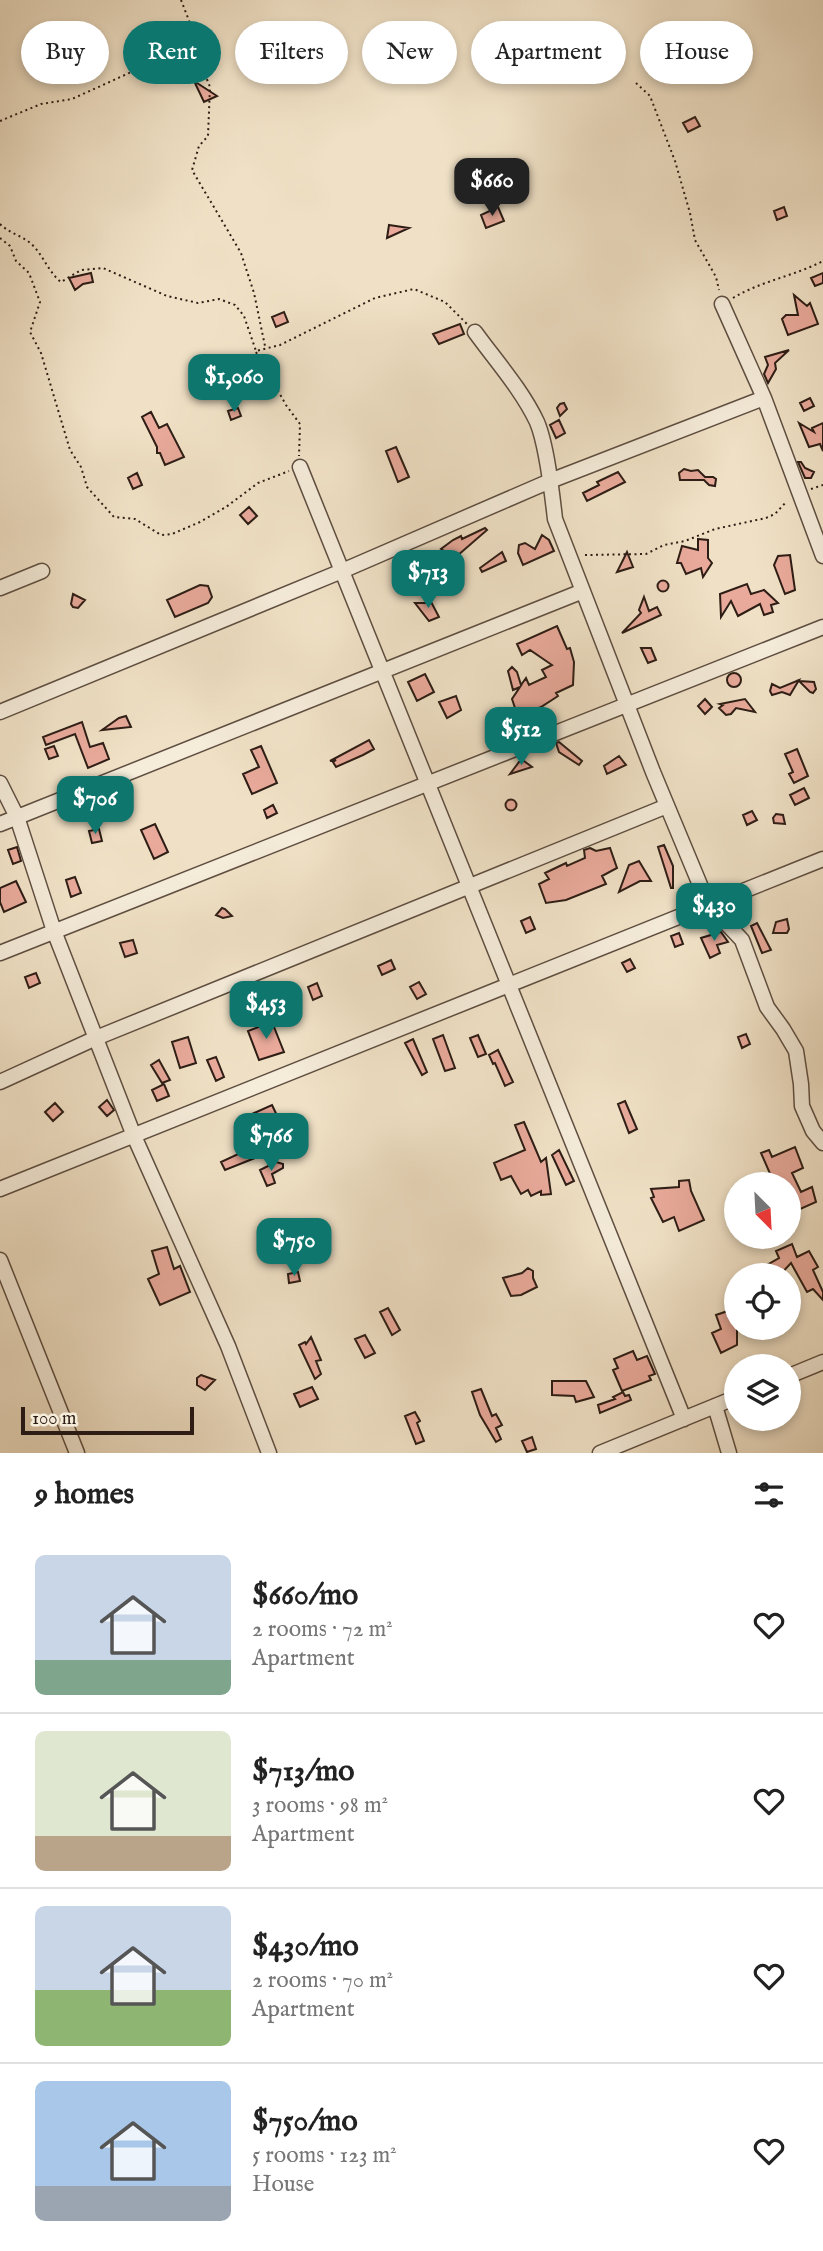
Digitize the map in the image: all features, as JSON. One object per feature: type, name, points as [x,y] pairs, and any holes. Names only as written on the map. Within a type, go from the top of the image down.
[{"type":"street","points":[[722,304],[764,398],[823,556]]},
{"type":"street","points":[[475,332],[510,379],[537,424],[550,481],[555,519],[667,806],[708,904],[742,940],[767,1007],[796,1051],[802,1106],[813,1131],[823,1143]]},
{"type":"street","points":[[0,712],[342,571],[550,481],[764,398]]},
{"type":"street","points":[[300,467],[684,1419]]},
{"type":"street","points":[[0,588],[42,571]]},
{"type":"street","points":[[0,824],[583,591]]},
{"type":"street","points":[[0,953],[823,627]]},
{"type":"street","points":[[0,783],[17,817],[54,931],[134,1136],[228,1346],[270,1453]]},
{"type":"street","points":[[0,1082],[96,1038],[667,806]]},
{"type":"street","points":[[0,1189],[823,859]]},
{"type":"street","points":[[0,1261],[77,1453]]},
{"type":"street","points":[[801,1371],[823,1363]]},
{"type":"street","points":[[600,1453],[724,1402]]},
{"type":"street","points":[[715,1406],[729,1453]]},
{"type":"path","points":[[180,0],[189,21]]},
{"type":"path","points":[[0,121],[41,104],[72,99],[123,76]]},
{"type":"path","points":[[636,83],[650,96],[675,161],[695,240],[716,277],[722,304],[755,286],[796,274],[823,261]]},
{"type":"path","points":[[209,84],[208,136],[199,146],[191,170],[241,253],[254,293],[265,347]]},
{"type":"path","points":[[0,224],[10,233],[29,242],[53,276],[61,282],[81,270],[103,268],[167,296],[198,303],[219,299],[235,305],[244,316],[256,351],[286,405],[300,424],[300,467],[258,482],[226,507],[172,534],[161,535],[135,519],[114,517],[87,487],[81,467],[70,450],[41,353],[30,331],[40,302],[29,273],[16,261],[10,246],[0,238]]},
{"type":"path","points":[[256,351],[280,345],[375,298],[414,289],[445,302],[475,332]]},
{"type":"path","points":[[568,556],[646,554],[664,545],[685,541],[715,529],[765,518],[775,514],[800,492],[823,485]]},
{"type":"building","points":[[195,84],[217,96],[204,102]]},
{"type":"building","points":[[695,117],[700,126],[688,132],[683,123]]},
{"type":"building","points":[[498,207],[504,221],[486,228],[481,215]]},
{"type":"building","points":[[784,207],[787,216],[777,220],[774,211]]},
{"type":"building","points":[[389,225],[409,228],[387,238]]},
{"type":"building","points":[[91,273],[93,282],[83,284],[75,290],[69,278]]},
{"type":"building","points":[[823,273],[823,283],[815,286],[811,278]]},
{"type":"building","points":[[794,295],[807,306],[810,303],[818,324],[788,335],[782,319],[786,315],[798,315]]},
{"type":"building","points":[[284,312],[288,322],[276,327],[272,317]]},
{"type":"building","points":[[460,324],[464,334],[439,344],[433,334]]},
{"type":"building","points":[[789,350],[775,363],[776,369],[768,383],[764,374],[768,365],[765,357]]},
{"type":"building","points":[[810,398],[814,406],[804,411],[800,403]]},
{"type":"building","points":[[564,403],[567,409],[560,416],[557,408]]},
{"type":"building","points":[[238,408],[241,416],[231,420],[228,411]]},
{"type":"building","points":[[151,412],[159,428],[167,424],[184,457],[165,465],[142,417]]},
{"type":"building","points":[[559,420],[565,433],[556,438],[550,425]]},
{"type":"building","points":[[799,423],[814,432],[812,428],[823,423],[823,451],[820,444],[809,447]]},
{"type":"building","points":[[396,447],[409,477],[398,482],[386,451]]},
{"type":"building","points":[[798,462],[814,472],[811,478],[805,478]]},
{"type":"building","points":[[684,469],[698,470],[705,477],[713,477],[716,479],[715,486],[704,480],[680,480],[679,473]]},
{"type":"building","points":[[618,472],[625,482],[587,501],[583,493],[599,485],[597,482]]},
{"type":"building","points":[[137,473],[142,485],[133,489],[128,478]]},
{"type":"building","points":[[249,507],[257,516],[248,524],[240,515]]},
{"type":"building","points":[[485,528],[487,530],[457,556],[441,549],[461,536],[462,539]]},
{"type":"building","points":[[542,535],[549,540],[554,551],[523,565],[518,553],[519,545],[525,543],[535,549]]},
{"type":"building","points":[[698,539],[708,540],[708,558],[712,563],[703,577],[701,568],[686,574],[681,563],[677,563],[682,546],[698,550]]},
{"type":"building","points":[[502,552],[506,561],[482,572],[480,568]]},
{"type":"building","points":[[627,552],[633,567],[617,572]]},
{"type":"building","points":[[790,555],[795,590],[785,594],[774,565],[778,556]]},
{"type":"building","points":[[663,580],[669,586],[663,592],[657,586]]},
{"type":"building","points":[[747,584],[751,594],[764,590],[778,603],[771,605],[773,612],[764,615],[760,604],[738,616],[731,601],[721,617],[720,594]]},
{"type":"building","points":[[200,585],[208,586],[212,597],[208,603],[175,617],[167,600]]},
{"type":"building","points":[[73,594],[85,600],[78,608],[71,604]]},
{"type":"building","points":[[644,597],[649,611],[657,607],[661,615],[622,633],[641,613],[639,610]]},
{"type":"building","points":[[429,598],[439,617],[429,621],[415,603],[426,603]]},
{"type":"building","points":[[557,626],[567,649],[570,648],[574,662],[573,685],[556,693],[558,696],[541,707],[518,717],[512,699],[520,687],[513,690],[508,671],[512,667],[517,672],[521,685],[526,678],[529,685],[546,677],[542,670],[552,665],[530,650],[522,655],[517,644]]},
{"type":"building","points":[[641,648],[651,648],[656,660],[648,663]]},
{"type":"building","points":[[734,673],[739,675],[739,685],[734,687],[729,685],[727,680],[729,675]]},
{"type":"building","points":[[425,674],[434,692],[417,701],[408,682]]},
{"type":"building","points":[[799,680],[790,695],[782,692],[772,695],[770,691],[772,684],[780,688]]},
{"type":"building","points":[[799,681],[814,682],[816,689],[813,693],[810,692]]},
{"type":"building","points":[[456,696],[461,710],[447,718],[439,702]]},
{"type":"building","points":[[705,699],[712,707],[705,714],[698,706]]},
{"type":"building","points":[[745,699],[755,712],[736,708],[726,715],[719,708],[723,705],[720,704]]},
{"type":"building","points":[[515,709],[503,728],[495,723],[500,716]]},
{"type":"building","points":[[126,716],[131,727],[102,730],[119,718]]},
{"type":"building","points":[[82,722],[90,747],[103,743],[109,759],[88,768],[75,734],[46,745],[43,737]]},
{"type":"building","points":[[369,740],[374,749],[363,755],[336,767],[333,762],[336,760],[330,761]]},
{"type":"building","points":[[559,742],[582,761],[579,765],[559,752],[556,743]]},
{"type":"building","points":[[54,746],[58,756],[49,759],[45,749]]},
{"type":"building","points":[[261,746],[277,783],[252,794],[243,774],[259,767],[251,750]]},
{"type":"building","points":[[797,749],[808,776],[794,783],[789,774],[793,772],[785,754]]},
{"type":"building","points":[[619,756],[626,765],[607,774],[604,766]]},
{"type":"building","points":[[524,761],[532,767],[510,774],[519,762]]},
{"type":"building","points":[[804,788],[809,798],[795,805],[790,795]]},
{"type":"building","points":[[511,800],[515,801],[515,809],[511,810],[507,809],[506,805],[507,801]]},
{"type":"building","points":[[273,805],[277,813],[267,818],[264,810]]},
{"type":"building","points":[[752,811],[757,820],[747,825],[743,815]]},
{"type":"building","points":[[776,814],[783,815],[785,824],[774,823]]},
{"type":"building","points":[[155,824],[168,852],[154,859],[141,830]]},
{"type":"building","points":[[99,829],[102,841],[92,843],[89,831]]},
{"type":"building","points":[[664,845],[673,866],[673,888],[658,847]]},
{"type":"building","points":[[17,847],[21,861],[13,864],[8,850]]},
{"type":"building","points":[[590,848],[596,851],[610,848],[617,868],[602,876],[606,884],[566,900],[546,903],[539,884],[549,879],[545,873],[585,858],[584,850]]},
{"type":"building","points":[[639,861],[651,881],[640,881],[619,892],[629,865]]},
{"type":"building","points":[[75,877],[81,893],[71,897],[66,880]]},
{"type":"building","points":[[16,881],[26,902],[4,912],[0,902],[0,888]]},
{"type":"building","points":[[222,908],[232,916],[223,918],[216,915]]},
{"type":"building","points":[[530,917],[535,929],[526,933],[521,921]]},
{"type":"building","points":[[787,919],[787,933],[773,933],[776,922]]},
{"type":"building","points":[[757,923],[771,950],[762,953],[751,926]]},
{"type":"building","points":[[721,932],[728,942],[717,945],[720,953],[710,958],[701,938]]},
{"type":"building","points":[[679,933],[683,944],[675,947],[671,936]]},
{"type":"building","points":[[133,940],[137,953],[125,957],[120,943]]},
{"type":"building","points":[[630,959],[635,968],[627,972],[622,963]]},
{"type":"building","points":[[391,960],[395,969],[382,975],[378,966]]},
{"type":"building","points":[[36,973],[40,983],[29,988],[25,977]]},
{"type":"building","points":[[419,982],[426,994],[417,999],[410,987]]},
{"type":"building","points":[[317,983],[322,996],[313,1000],[308,987]]},
{"type":"building","points":[[272,1022],[284,1052],[259,1060],[248,1031]]},
{"type":"building","points":[[746,1034],[750,1044],[742,1048],[738,1037]]},
{"type":"building","points":[[443,1035],[455,1068],[445,1071],[433,1039]]},
{"type":"building","points":[[478,1035],[486,1054],[478,1057],[470,1038]]},
{"type":"building","points":[[188,1037],[196,1063],[180,1068],[172,1042]]},
{"type":"building","points":[[413,1039],[427,1072],[422,1075],[405,1043]]},
{"type":"building","points":[[498,1050],[513,1082],[505,1086],[489,1055]]},
{"type":"building","points":[[216,1057],[224,1077],[216,1081],[207,1060]]},
{"type":"building","points":[[159,1060],[170,1080],[162,1083],[151,1065]]},
{"type":"building","points":[[164,1084],[169,1096],[157,1101],[152,1090]]},
{"type":"building","points":[[107,1100],[114,1110],[107,1116],[99,1107]]},
{"type":"building","points":[[625,1101],[637,1129],[629,1133],[618,1104]]},
{"type":"building","points":[[55,1103],[63,1112],[53,1121],[45,1112]]},
{"type":"building","points":[[272,1105],[281,1124],[276,1126],[281,1134],[256,1146],[243,1118]]},
{"type":"building","points":[[524,1122],[541,1162],[546,1158],[551,1194],[541,1195],[541,1191],[531,1196],[528,1190],[521,1194],[511,1176],[501,1180],[494,1163],[525,1150],[515,1125]]},
{"type":"building","points":[[795,1147],[803,1168],[794,1172],[769,1172],[761,1153],[769,1150],[772,1157]]},
{"type":"building","points":[[251,1148],[255,1158],[225,1170],[221,1162]]},
{"type":"building","points":[[559,1150],[574,1181],[566,1185],[552,1155]]},
{"type":"building","points":[[276,1162],[283,1164],[283,1168],[272,1174],[275,1183],[267,1186],[260,1170]]},
{"type":"building","points":[[689,1180],[704,1220],[679,1231],[674,1217],[663,1222],[651,1198],[654,1197],[651,1189],[679,1187],[679,1181]]},
{"type":"building","points":[[812,1187],[816,1202],[802,1208],[802,1192]]},
{"type":"building","points":[[167,1247],[174,1269],[180,1266],[190,1292],[160,1305],[148,1279],[159,1274],[152,1251]]},
{"type":"building","points":[[794,1250],[797,1257],[809,1251],[818,1267],[813,1270],[823,1292],[823,1300],[813,1289],[807,1292],[801,1281],[801,1263],[770,1263],[779,1258],[776,1251]]},
{"type":"building","points":[[528,1268],[533,1271],[537,1287],[521,1295],[511,1296],[503,1278],[522,1273]]},
{"type":"building","points":[[298,1272],[300,1281],[289,1283],[288,1274]]},
{"type":"building","points":[[388,1308],[400,1330],[392,1335],[380,1312]]},
{"type":"building","points":[[724,1312],[724,1340],[737,1340],[737,1345],[721,1353],[712,1333],[721,1329],[716,1315]]},
{"type":"building","points":[[365,1335],[375,1353],[365,1358],[355,1339]]},
{"type":"building","points":[[311,1337],[321,1360],[316,1361],[321,1374],[315,1379],[299,1345],[305,1342],[306,1344]]},
{"type":"building","points":[[633,1351],[637,1360],[647,1356],[655,1374],[649,1376],[651,1380],[622,1391],[613,1370],[618,1368],[614,1359]]},
{"type":"building","points":[[201,1375],[215,1380],[205,1390],[197,1385],[197,1378]]},
{"type":"building","points":[[552,1381],[586,1381],[594,1397],[576,1402],[574,1396],[552,1395]]},
{"type":"building","points":[[312,1387],[318,1399],[300,1407],[294,1394]]},
{"type":"building","points":[[481,1389],[492,1416],[496,1414],[502,1425],[496,1428],[501,1439],[496,1442],[480,1415],[472,1392]]},
{"type":"building","points":[[623,1392],[625,1396],[629,1395],[631,1400],[600,1413],[598,1405],[615,1399],[613,1397]]},
{"type":"building","points":[[415,1412],[420,1421],[417,1423],[424,1441],[416,1444],[405,1416]]},
{"type":"building","points":[[532,1437],[536,1449],[527,1452],[522,1441]]}]
